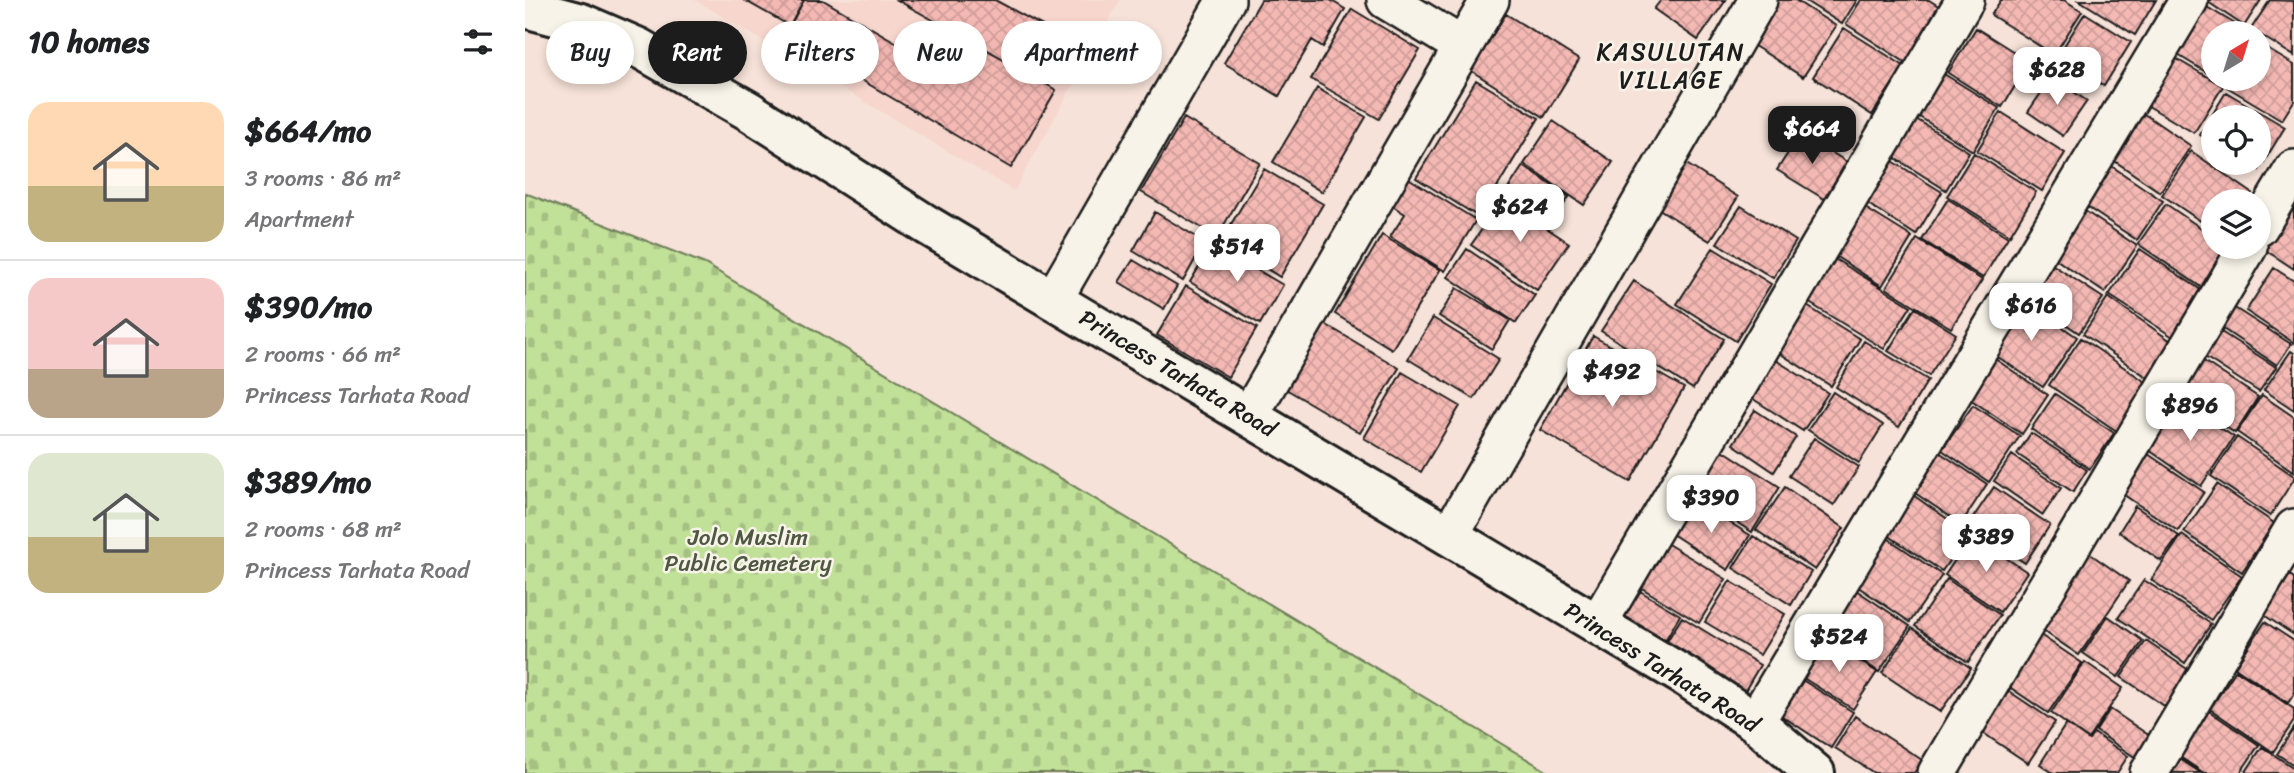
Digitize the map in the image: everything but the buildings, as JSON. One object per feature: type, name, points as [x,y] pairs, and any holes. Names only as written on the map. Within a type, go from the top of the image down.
[{"type":"main road","name":"Princess Tarhata Road","points":[[525,8],[580,23],[639,48],[749,111],[927,225],[1054,298],[1686,677],[1755,722],[1816,772]]},
{"type":"street","points":[[1054,298],[1226,0]]},
{"type":"street","points":[[1387,0],[1462,46]]},
{"type":"street","points":[[1249,416],[1490,0]]},
{"type":"street","points":[[1449,536],[1758,0]]},
{"type":"street","points":[[1597,625],[1965,0]]},
{"type":"street","points":[[1755,722],[2189,0]]},
{"type":"street","points":[[2271,208],[2294,169]]},
{"type":"street","points":[[1937,773],[2241,259]]},
{"type":"street","points":[[2149,773],[2294,528]]},
{"type":"shaded area","points":[[695,0],[1120,0],[1108,21],[1001,21],[1001,84],[1073,84],[1014,191],[835,84],[879,84],[879,21],[761,21],[761,40],[747,31],[747,21],[730,21]]},
{"type":"green space","name":"Jolo Muslim Public Cemetery","points":[[525,193],[705,264],[1550,773],[525,773]]},
{"type":"district","name":"KASULUTAN VILLAGE","points":[[1671,66]]}]
